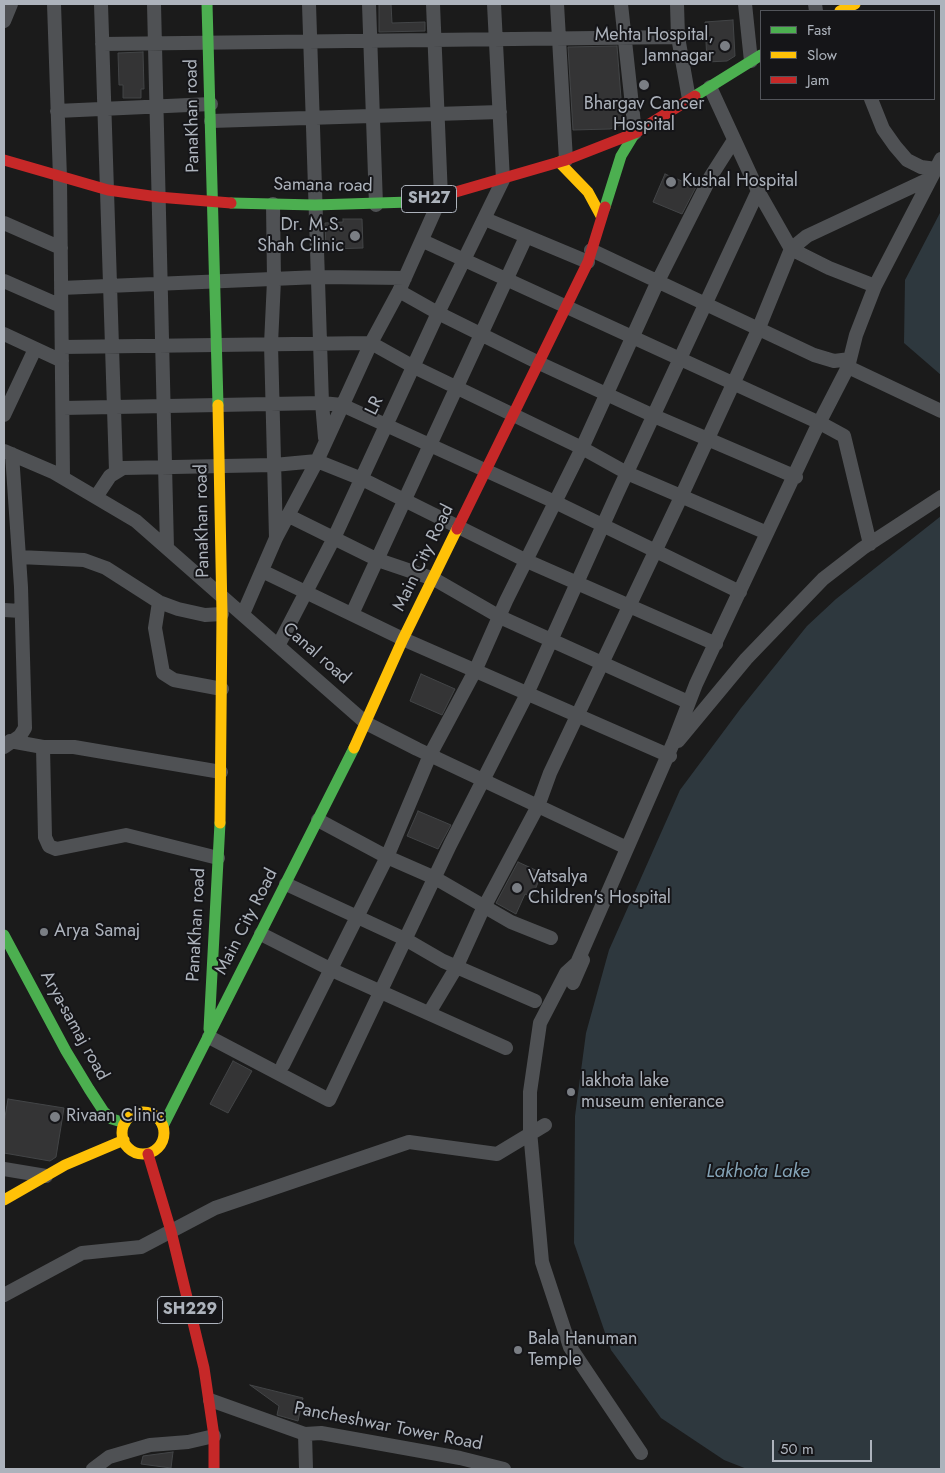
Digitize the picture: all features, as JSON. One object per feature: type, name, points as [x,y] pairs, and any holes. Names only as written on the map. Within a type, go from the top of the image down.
[{"type":"street","points":[[4,21],[11,4]]},
{"type":"street","points":[[54,4],[60,178],[63,478]]},
{"type":"street","points":[[101,4],[116,471]]},
{"type":"street","points":[[154,4],[167,548]]},
{"type":"street","name":"PanaKhan road","points":[[207,4],[216,281],[222,595],[221,772],[209,1037]]},
{"type":"street","points":[[309,4],[322,403],[325,438]]},
{"type":"street","points":[[369,4],[371,116],[376,205]]},
{"type":"street","points":[[243,614],[276,538],[317,461],[325,438],[371,343],[399,291],[441,198],[436,114],[433,4]]},
{"type":"street","points":[[494,4],[503,180]]},
{"type":"street","points":[[557,4],[562,161],[588,192],[601,216]]},
{"type":"street","points":[[621,4],[635,133]]},
{"type":"street","points":[[677,4],[678,37],[689,99]]},
{"type":"street","points":[[745,4],[756,58]]},
{"type":"street","points":[[842,10],[854,4]]},
{"type":"street","points":[[102,44],[678,37]]},
{"type":"street","name":"Main City Road","points":[[164,1126],[318,820],[366,722],[403,639],[565,308],[589,256],[621,156],[635,133],[756,58]]},
{"type":"street","points":[[710,87],[758,191],[791,249],[829,268],[875,286]]},
{"type":"street","points":[[871,100],[883,129],[894,146],[907,160],[921,167],[936,169]]},
{"type":"street","points":[[57,111],[211,104]]},
{"type":"street","points":[[211,121],[500,112]]},
{"type":"street","name":"Samana road","points":[[7,161],[60,178],[108,190],[158,197],[212,202],[376,205],[441,198],[562,161],[635,133]]},
{"type":"street","points":[[284,1065],[387,857],[430,755],[476,670],[582,448],[658,281],[711,176],[734,140]]},
{"type":"street","points":[[4,176],[7,161]]},
{"type":"street","points":[[429,1013],[456,968],[485,906],[538,806],[550,773],[758,330],[791,249],[807,236],[936,169]]},
{"type":"street","points":[[669,756],[688,702],[849,363],[860,321],[875,286],[936,169]]},
{"type":"street","name":"LR","points":[[278,646],[334,538],[438,313],[503,180]]},
{"type":"street","points":[[209,1037],[329,1100],[379,991],[483,780],[528,694],[627,472],[681,360],[758,191]]},
{"type":"street","points":[[273,204],[274,280],[271,344],[276,538]]},
{"type":"street","points":[[485,219],[526,237],[589,256],[658,281],[758,330],[825,359],[849,363],[941,411]]},
{"type":"street","points":[[4,223],[61,248]]},
{"type":"street","points":[[352,614],[526,237]]},
{"type":"street","points":[[423,241],[844,436],[870,544]]},
{"type":"street","points":[[61,288],[319,277],[405,278]]},
{"type":"street","points":[[4,280],[62,306]]},
{"type":"street","points":[[399,291],[438,313],[654,416],[795,476]]},
{"type":"street","points":[[4,334],[35,349],[62,354],[112,346],[371,343],[414,367],[582,448],[627,472],[680,497],[767,533]]},
{"type":"street","points":[[4,415],[9,392],[35,349]]},
{"type":"street","points":[[62,408],[218,404],[273,405],[322,403],[342,405],[555,502],[739,592]]},
{"type":"street","points":[[7,744],[20,736],[25,728],[19,557],[8,453]]},
{"type":"street","name":"Canal road","points":[[8,453],[63,478],[136,521],[366,722],[430,755],[627,848]]},
{"type":"street","points":[[96,497],[116,471],[123,468],[317,461],[362,479],[458,528],[629,607],[716,644]]},
{"type":"street","points":[[641,1453],[570,1347],[542,1262],[531,1134],[530,1092],[540,1023],[566,973],[577,963],[675,744],[746,660],[823,579],[870,544],[941,497]]},
{"type":"street","points":[[289,516],[378,560],[434,579],[500,617],[688,702]]},
{"type":"street","points":[[19,557],[66,558],[95,563],[159,602],[192,613],[222,614]]},
{"type":"street","points":[[262,571],[403,639],[669,756]]},
{"type":"street","points":[[159,602],[155,628],[163,673],[174,680],[222,689]]},
{"type":"street","points":[[4,610],[22,611]]},
{"type":"street","points":[[7,744],[74,748],[221,772]]},
{"type":"street","points":[[43,747],[45,837],[48,846],[56,849],[126,834],[218,858]]},
{"type":"street","points":[[318,820],[387,857],[436,878],[511,922],[551,938]]},
{"type":"street","points":[[574,984],[627,848]]},
{"type":"street","points":[[286,884],[405,938],[456,968],[534,1001]]},
{"type":"street","points":[[261,934],[332,970],[506,1048]]},
{"type":"street","name":"Arya-samaj road","points":[[4,935],[88,1089],[104,1112],[112,1119],[125,1123]]},
{"type":"street","points":[[149,1112],[155,1115],[164,1126],[163,1140],[155,1151],[148,1154],[135,1152],[124,1140],[122,1129],[125,1123],[135,1113],[149,1112]]},
{"type":"street","points":[[4,1295],[82,1254],[141,1248],[215,1208],[409,1142],[497,1154],[545,1125]]},
{"type":"street","points":[[4,1200],[65,1165],[124,1140]]},
{"type":"street","name":"SH229","points":[[148,1154],[171,1231],[210,1400],[214,1436],[214,1469]]},
{"type":"street","points":[[4,1169],[46,1176]]},
{"type":"street","name":"Pancheshwar Tower Road","points":[[210,1400],[304,1434],[320,1433],[460,1458],[504,1469]]},
{"type":"street","points":[[304,1434],[306,1469]]},
{"type":"street","points":[[93,1469],[109,1457],[142,1448],[214,1436]]},
{"type":"water","points":[[941,211],[941,375],[904,343],[905,280]]},
{"type":"water","name":"Lakhota Lake","points":[[941,516],[941,1469],[747,1469],[724,1460],[661,1418],[611,1350],[574,1243],[575,1116],[586,1033],[609,950],[680,790],[741,708],[807,626],[836,599]]},
{"type":"building","points":[[379,4],[391,4],[392,23],[425,22],[425,31],[379,32]]},
{"type":"building","points":[[733,20],[735,56],[727,61],[707,62],[705,22]]},
{"type":"building","points":[[617,46],[623,124],[610,129],[573,130],[568,47]]},
{"type":"building","points":[[143,52],[144,89],[141,89],[141,98],[123,98],[123,85],[119,85],[118,53]]},
{"type":"building","points":[[665,174],[696,187],[682,214],[653,202]]},
{"type":"building","points":[[343,219],[362,219],[363,248],[326,249],[325,223],[343,222]]},
{"type":"building","points":[[421,674],[455,689],[442,715],[410,701]]},
{"type":"building","points":[[418,811],[451,825],[438,849],[407,836]]},
{"type":"building","points":[[518,862],[542,873],[532,897],[525,894],[516,914],[496,903]]},
{"type":"building","points":[[233,1061],[252,1071],[228,1113],[210,1104]]},
{"type":"building","points":[[8,1099],[64,1108],[56,1157],[50,1161],[4,1153],[4,1123]]},
{"type":"building","points":[[250,1385],[303,1398],[298,1421],[277,1415],[279,1406]]},
{"type":"building","points":[[173,1452],[171,1468],[141,1464],[143,1456]]},
{"type":"traffic: fast","points":[[207,4],[218,405]]},
{"type":"traffic: fast","points":[[695,96],[760,56]]},
{"type":"traffic: fast","points":[[605,207],[621,156],[635,133]]},
{"type":"traffic: fast","points":[[231,203],[315,205],[410,202],[435,198]]},
{"type":"traffic: fast","points":[[163,1126],[354,748]]},
{"type":"traffic: fast","points":[[209,1029],[220,823]]},
{"type":"traffic: fast","points":[[4,935],[66,1051],[89,1089],[104,1112],[112,1119],[125,1123]]},
{"type":"traffic: slow","points":[[842,10],[855,4]]},
{"type":"traffic: slow","points":[[559,162],[588,192],[601,216]]},
{"type":"traffic: slow","points":[[218,405],[222,614],[220,823]]},
{"type":"traffic: slow","points":[[354,748],[403,639],[457,529]]},
{"type":"traffic: slow","points":[[147,1112],[155,1115],[161,1121],[164,1133],[161,1145],[155,1151],[139,1154],[131,1151],[125,1145],[122,1129],[125,1121],[131,1115],[147,1112]]},
{"type":"traffic: slow","points":[[4,1200],[65,1165],[124,1140]]},
{"type":"traffic: jam","points":[[435,198],[566,160],[635,133],[695,96]]},
{"type":"traffic: jam","points":[[4,160],[108,190],[158,197],[231,203]]},
{"type":"traffic: jam","points":[[457,529],[588,262],[605,207]]},
{"type":"traffic: jam","points":[[148,1154],[171,1231],[204,1368],[214,1436],[214,1469]]},
{"type":"place","name":"Mehta Hospital, Jamnagar","points":[[725,46]]},
{"type":"place","name":"Bhargav Cancer Hospital","points":[[644,85]]},
{"type":"place","name":"Kushal Hospital","points":[[671,182]]},
{"type":"place","name":"Dr. M.S. Shah Clinic","points":[[355,236]]},
{"type":"place","name":"Vatsalya Children's Hospital","points":[[517,888]]},
{"type":"place","name":"Arya Samaj","points":[[44,932]]},
{"type":"place","name":"lakhota lake museum enterance","points":[[571,1092]]},
{"type":"place","name":"Rivaan Clinic","points":[[55,1117]]},
{"type":"place","name":"Bala Hanuman Temple","points":[[518,1350]]}]
